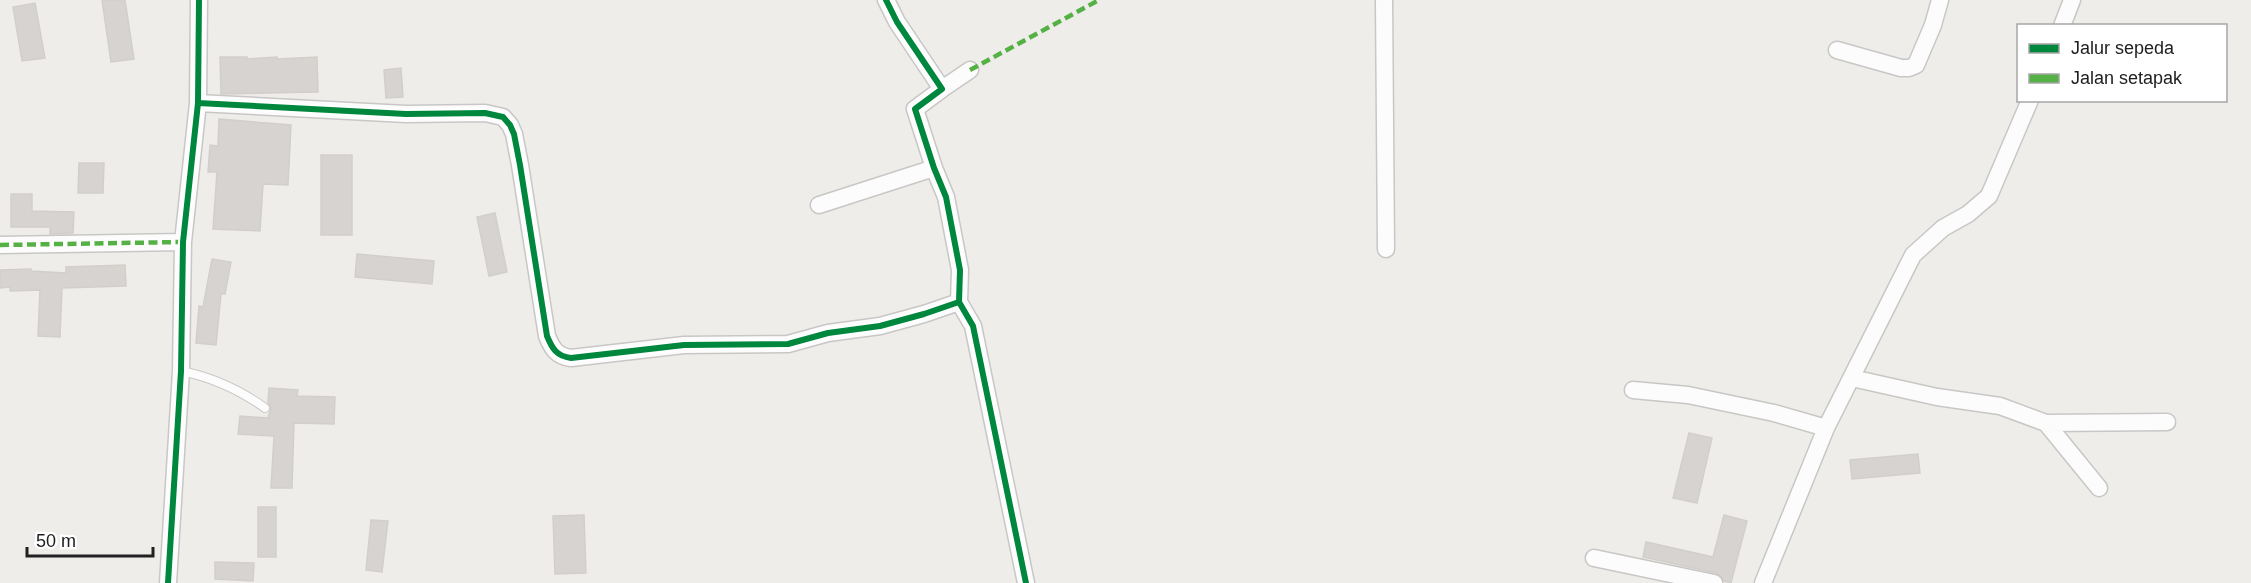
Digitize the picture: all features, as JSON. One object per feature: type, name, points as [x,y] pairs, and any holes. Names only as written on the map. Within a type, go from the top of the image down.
[{"type":"street","points":[[168,583],[181,371],[183,242],[198,103],[199,0]]},
{"type":"street","points":[[886,0],[897,22],[942,89]]},
{"type":"street","points":[[1384,0],[1386,249]]},
{"type":"street","points":[[1837,50],[1901,68],[1916,65],[1933,25],[1940,0]]},
{"type":"street","points":[[2063,24],[2072,0]]},
{"type":"street","points":[[970,70],[915,109],[946,197],[960,270],[959,302],[973,326],[1026,583]]},
{"type":"street","points":[[1762,583],[1826,428],[1913,255],[1943,228],[1968,214],[1989,196],[2029,102]]},
{"type":"street","points":[[198,103],[406,114],[485,113],[503,117],[514,134],[547,336],[557,354],[564,357],[684,345],[788,345],[828,333],[880,326],[959,302]]},
{"type":"street","points":[[819,205],[934,168]]},
{"type":"street","points":[[0,245],[183,242]]},
{"type":"street","points":[[1852,378],[1937,397],[2000,406],[2046,423],[2167,422]]},
{"type":"street","points":[[1633,390],[1688,395],[1774,413],[1826,428]]},
{"type":"street","points":[[2046,423],[2099,488]]},
{"type":"street","points":[[1594,558],[1714,583]]},
{"type":"lane","points":[[181,371],[199,375],[247,396],[265,408]]},
{"type":"building","points":[[102,0],[125,0],[134,59],[111,62]]},
{"type":"building","points":[[35,3],[45,58],[22,61],[13,7]]},
{"type":"building","points":[[220,57],[247,57],[247,59],[277,57],[277,59],[317,57],[318,92],[221,94]]},
{"type":"building","points":[[401,68],[403,97],[386,98],[384,70]]},
{"type":"building","points":[[219,119],[291,125],[288,185],[263,184],[260,231],[213,229],[217,172],[208,172],[210,145],[218,146]]},
{"type":"building","points":[[321,155],[352,155],[352,235],[321,235]]},
{"type":"building","points":[[79,163],[104,163],[103,193],[78,193]]},
{"type":"building","points":[[11,194],[32,194],[32,211],[74,212],[73,233],[50,234],[50,227],[11,227]]},
{"type":"building","points":[[495,213],[507,272],[489,276],[477,217]]},
{"type":"building","points":[[357,254],[434,261],[432,284],[355,277]]},
{"type":"building","points":[[212,259],[231,262],[225,294],[221,294],[216,345],[196,343],[199,306],[203,307]]},
{"type":"building","points":[[125,265],[126,286],[62,288],[60,337],[38,336],[40,290],[10,291],[10,287],[0,288],[0,270],[31,269],[31,271],[66,273],[66,267]]},
{"type":"building","points":[[269,388],[298,390],[297,396],[335,397],[334,424],[294,423],[292,488],[271,488],[274,436],[238,434],[240,416],[268,418],[271,408],[268,403]]},
{"type":"building","points":[[1689,433],[1712,438],[1697,503],[1673,498]]},
{"type":"building","points":[[1918,454],[1920,473],[1852,479],[1850,460]]},
{"type":"building","points":[[258,507],[276,507],[276,557],[258,557]]},
{"type":"building","points":[[584,515],[586,573],[555,574],[553,516]]},
{"type":"building","points":[[1724,515],[1747,521],[1731,583],[1724,581],[1716,573],[1643,557],[1646,542],[1713,557]]},
{"type":"building","points":[[371,520],[388,521],[382,572],[366,570]]},
{"type":"building","points":[[215,562],[254,563],[253,581],[215,579]]},
{"type":"marked path","points":[[970,70],[1099,0]]},
{"type":"marked path","points":[[0,245],[183,242]]},
{"type":"cycle path","points":[[168,583],[181,371],[183,242],[198,103],[199,0]]},
{"type":"cycle path","points":[[886,0],[897,22],[942,89],[915,109],[946,197],[960,270],[959,302],[973,326],[1026,583]]},
{"type":"cycle path","points":[[198,103],[406,114],[485,113],[503,117],[514,134],[547,336],[555,351],[566,357],[684,345],[788,344],[828,333],[880,326],[959,302]]}]
